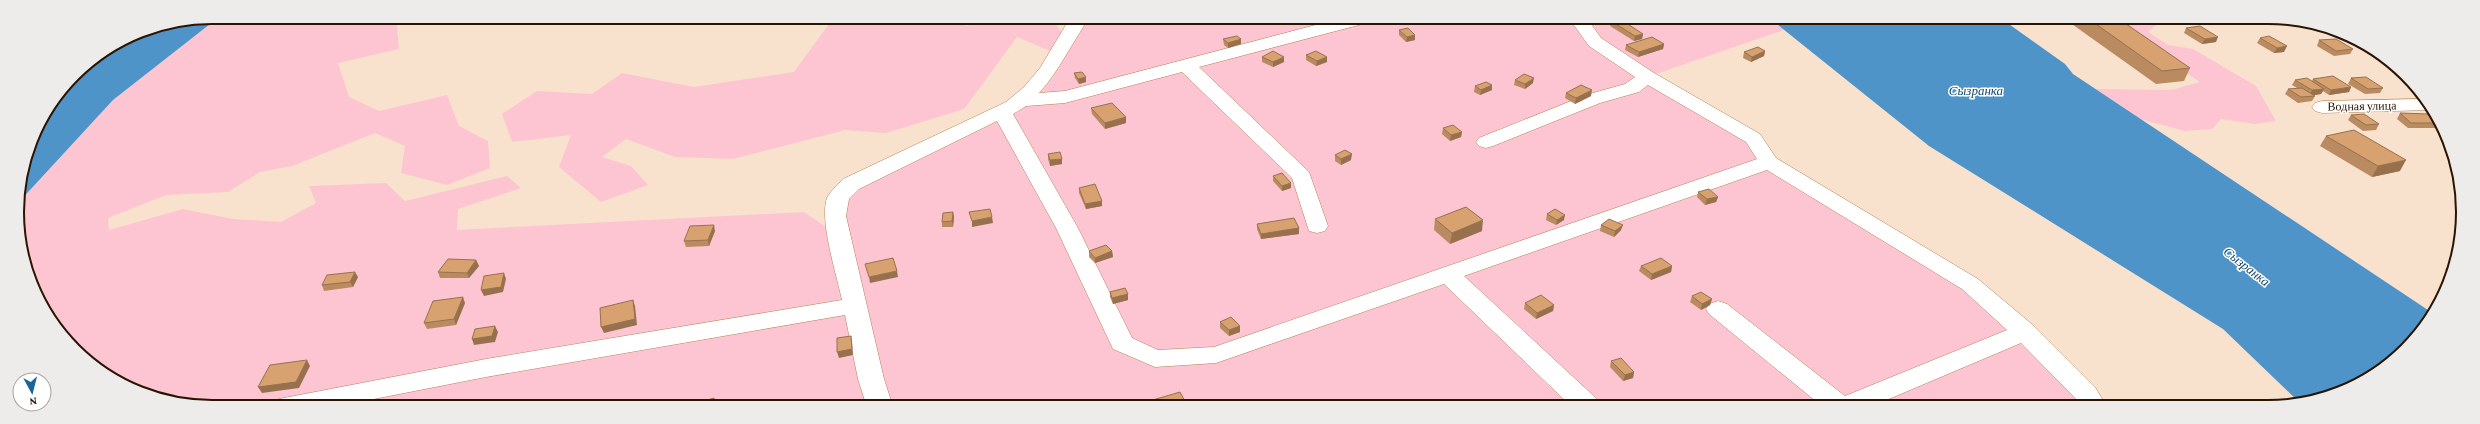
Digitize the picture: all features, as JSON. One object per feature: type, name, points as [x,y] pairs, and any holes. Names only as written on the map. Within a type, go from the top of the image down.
[{"type":"street","points":[[878,400],[871,379],[856,305],[835,216],[838,198],[851,184],[1002,112],[1023,100],[1055,60],[1074,24]]},
{"type":"street","points":[[1023,100],[1065,97],[1341,24]]},
{"type":"street","points":[[1582,24],[1595,42],[1646,77],[1753,138],[1769,162],[1970,284],[2025,332],[2086,393],[2090,400]]},
{"type":"street","points":[[1186,65],[1302,176],[1317,226]]},
{"type":"street","points":[[1486,142],[1593,99],[1632,88],[1646,77]]},
{"type":"street","name":"Водная улица","points":[[2322,106],[2422,105]]},
{"type":"street","points":[[1002,112],[1067,228],[1122,343],[1155,359],[1216,355],[1769,162]]},
{"type":"street","points":[[1448,274],[1582,400]]},
{"type":"street","points":[[320,400],[486,368],[856,305]]},
{"type":"street","points":[[1718,310],[1832,400]]},
{"type":"street","points":[[1861,400],[2025,332]]},
{"type":"shaded area","points":[[210,24],[397,24],[399,49],[338,63],[349,97],[379,111],[447,95],[459,126],[488,141],[490,168],[447,185],[401,173],[405,146],[375,133],[292,166],[260,172],[228,192],[166,195],[108,218],[109,230],[183,209],[233,219],[281,222],[316,203],[309,186],[386,183],[405,201],[507,176],[521,188],[458,209],[457,230],[804,212],[839,236],[838,198],[1013,106],[1074,24],[1777,24],[1784,30],[1647,77],[1753,138],[1769,162],[1970,284],[2087,400],[200,400],[163,394],[140,386],[118,375],[88,353],[71,336],[49,306],[38,284],[30,261],[24,224],[25,196],[113,100]]},
{"type":"shaded area","points":[[829,24],[963,24],[969,27],[967,24],[1056,24],[1066,38],[1050,51],[1017,37],[964,109],[886,133],[845,130],[733,159],[675,157],[626,139],[602,157],[631,166],[648,185],[601,202],[559,167],[571,135],[512,142],[502,114],[537,91],[592,94],[622,73],[694,87],[794,72]]},
{"type":"shaded area","points":[[2121,24],[2158,24],[2148,32],[2168,45],[2193,49],[2256,86],[2276,121],[2255,124],[2221,119],[2212,129],[2185,131],[2140,119],[2096,89],[2171,90],[2200,82],[2146,47]]},
{"type":"water","points":[[200,24],[210,24],[113,100],[25,196],[30,163],[43,129],[63,98],[79,79],[118,49],[140,38],[163,30]]},
{"type":"water","name":"Сызранка","points":[[1777,24],[2009,24],[2065,64],[2073,74],[2428,310],[2401,345],[2362,375],[2340,386],[2317,394],[2295,398],[2223,329],[1929,146]]},
{"type":"building","points":[[1616,24],[1628,24],[1643,34],[1635,36]]},
{"type":"building","points":[[2096,24],[2126,24],[2190,68],[2162,71]]},
{"type":"building","points":[[2200,26],[2218,37],[2205,39],[2186,28]]},
{"type":"building","points":[[1408,28],[1415,35],[1407,37],[1399,30]]},
{"type":"building","points":[[1237,36],[1241,39],[1228,43],[1223,39]]},
{"type":"building","points":[[2269,36],[2287,46],[2277,48],[2260,38]]},
{"type":"building","points":[[1652,37],[1664,44],[1639,52],[1626,45]]},
{"type":"building","points":[[2336,39],[2353,49],[2336,51],[2319,40]]},
{"type":"building","points":[[1758,47],[1765,51],[1752,57],[1744,52]]},
{"type":"building","points":[[1273,51],[1284,57],[1273,62],[1262,57]]},
{"type":"building","points":[[1316,51],[1327,57],[1317,61],[1306,55]]},
{"type":"building","points":[[1082,72],[1086,77],[1078,79],[1074,73]]},
{"type":"building","points":[[1524,74],[1534,78],[1525,84],[1515,80]]},
{"type":"building","points":[[2333,76],[2351,87],[2331,90],[2313,79]]},
{"type":"building","points":[[2366,77],[2383,88],[2368,89],[2351,78]]},
{"type":"building","points":[[2307,78],[2324,89],[2312,90],[2295,80]]},
{"type":"building","points":[[1486,82],[1492,85],[1481,90],[1475,86]]},
{"type":"building","points":[[1581,85],[1592,90],[1576,98],[1566,93]]},
{"type":"building","points":[[2302,88],[2315,96],[2301,97],[2288,89]]},
{"type":"building","points":[[1112,103],[1126,117],[1105,123],[1091,108]]},
{"type":"building","points":[[2400,113],[2428,114],[2434,123],[2411,123]]},
{"type":"building","points":[[2364,114],[2379,124],[2366,125],[2351,115]]},
{"type":"building","points":[[1453,125],[1462,132],[1451,135],[1443,128]]},
{"type":"building","points":[[2354,130],[2406,160],[2378,166],[2326,136]]},
{"type":"building","points":[[1345,150],[1352,154],[1341,159],[1335,155]]},
{"type":"building","points":[[1060,152],[1062,159],[1050,160],[1048,154]]},
{"type":"building","points":[[1282,173],[1291,183],[1282,186],[1273,176]]},
{"type":"building","points":[[1095,184],[1102,201],[1085,204],[1079,188]]},
{"type":"building","points":[[1709,189],[1718,197],[1707,199],[1698,192]]},
{"type":"building","points":[[1466,207],[1483,220],[1452,233],[1435,219]]},
{"type":"building","points":[[990,209],[992,217],[972,221],[969,212]]},
{"type":"building","points":[[1555,209],[1565,215],[1557,220],[1547,214]]},
{"type":"building","points":[[953,212],[952,221],[942,222],[943,213]]},
{"type":"building","points":[[1294,218],[1299,228],[1261,234],[1257,224]]},
{"type":"building","points":[[1609,219],[1623,225],[1615,231],[1601,225]]},
{"type":"building","points":[[714,225],[708,240],[684,241],[690,226]]},
{"type":"building","points":[[1106,245],[1112,251],[1095,258],[1089,251]]},
{"type":"building","points":[[893,258],[897,271],[869,277],[865,264]]},
{"type":"building","points":[[1661,258],[1672,266],[1652,274],[1641,266]]},
{"type":"building","points":[[448,259],[476,260],[467,273],[438,272]]},
{"type":"building","points":[[355,272],[350,282],[322,285],[327,275]]},
{"type":"building","points":[[504,273],[501,287],[481,290],[484,276]]},
{"type":"building","points":[[1125,288],[1128,294],[1112,298],[1110,292]]},
{"type":"building","points":[[1701,292],[1712,299],[1702,304],[1692,296]]},
{"type":"building","points":[[1541,295],[1554,305],[1537,313],[1525,303]]},
{"type":"building","points":[[463,297],[454,319],[424,323],[433,301]]},
{"type":"building","points":[[633,300],[635,319],[601,327],[600,308]]},
{"type":"building","points":[[1231,317],[1240,326],[1229,330],[1220,322]]},
{"type":"building","points":[[495,326],[492,336],[472,339],[475,329]]},
{"type":"building","points":[[851,336],[852,349],[837,352],[837,338]]},
{"type":"building","points":[[1621,358],[1634,372],[1625,375],[1611,361]]},
{"type":"building","points":[[307,360],[296,382],[258,387],[270,365]]},
{"type":"building","points":[[1180,392],[1184,400],[1153,400]]}]
